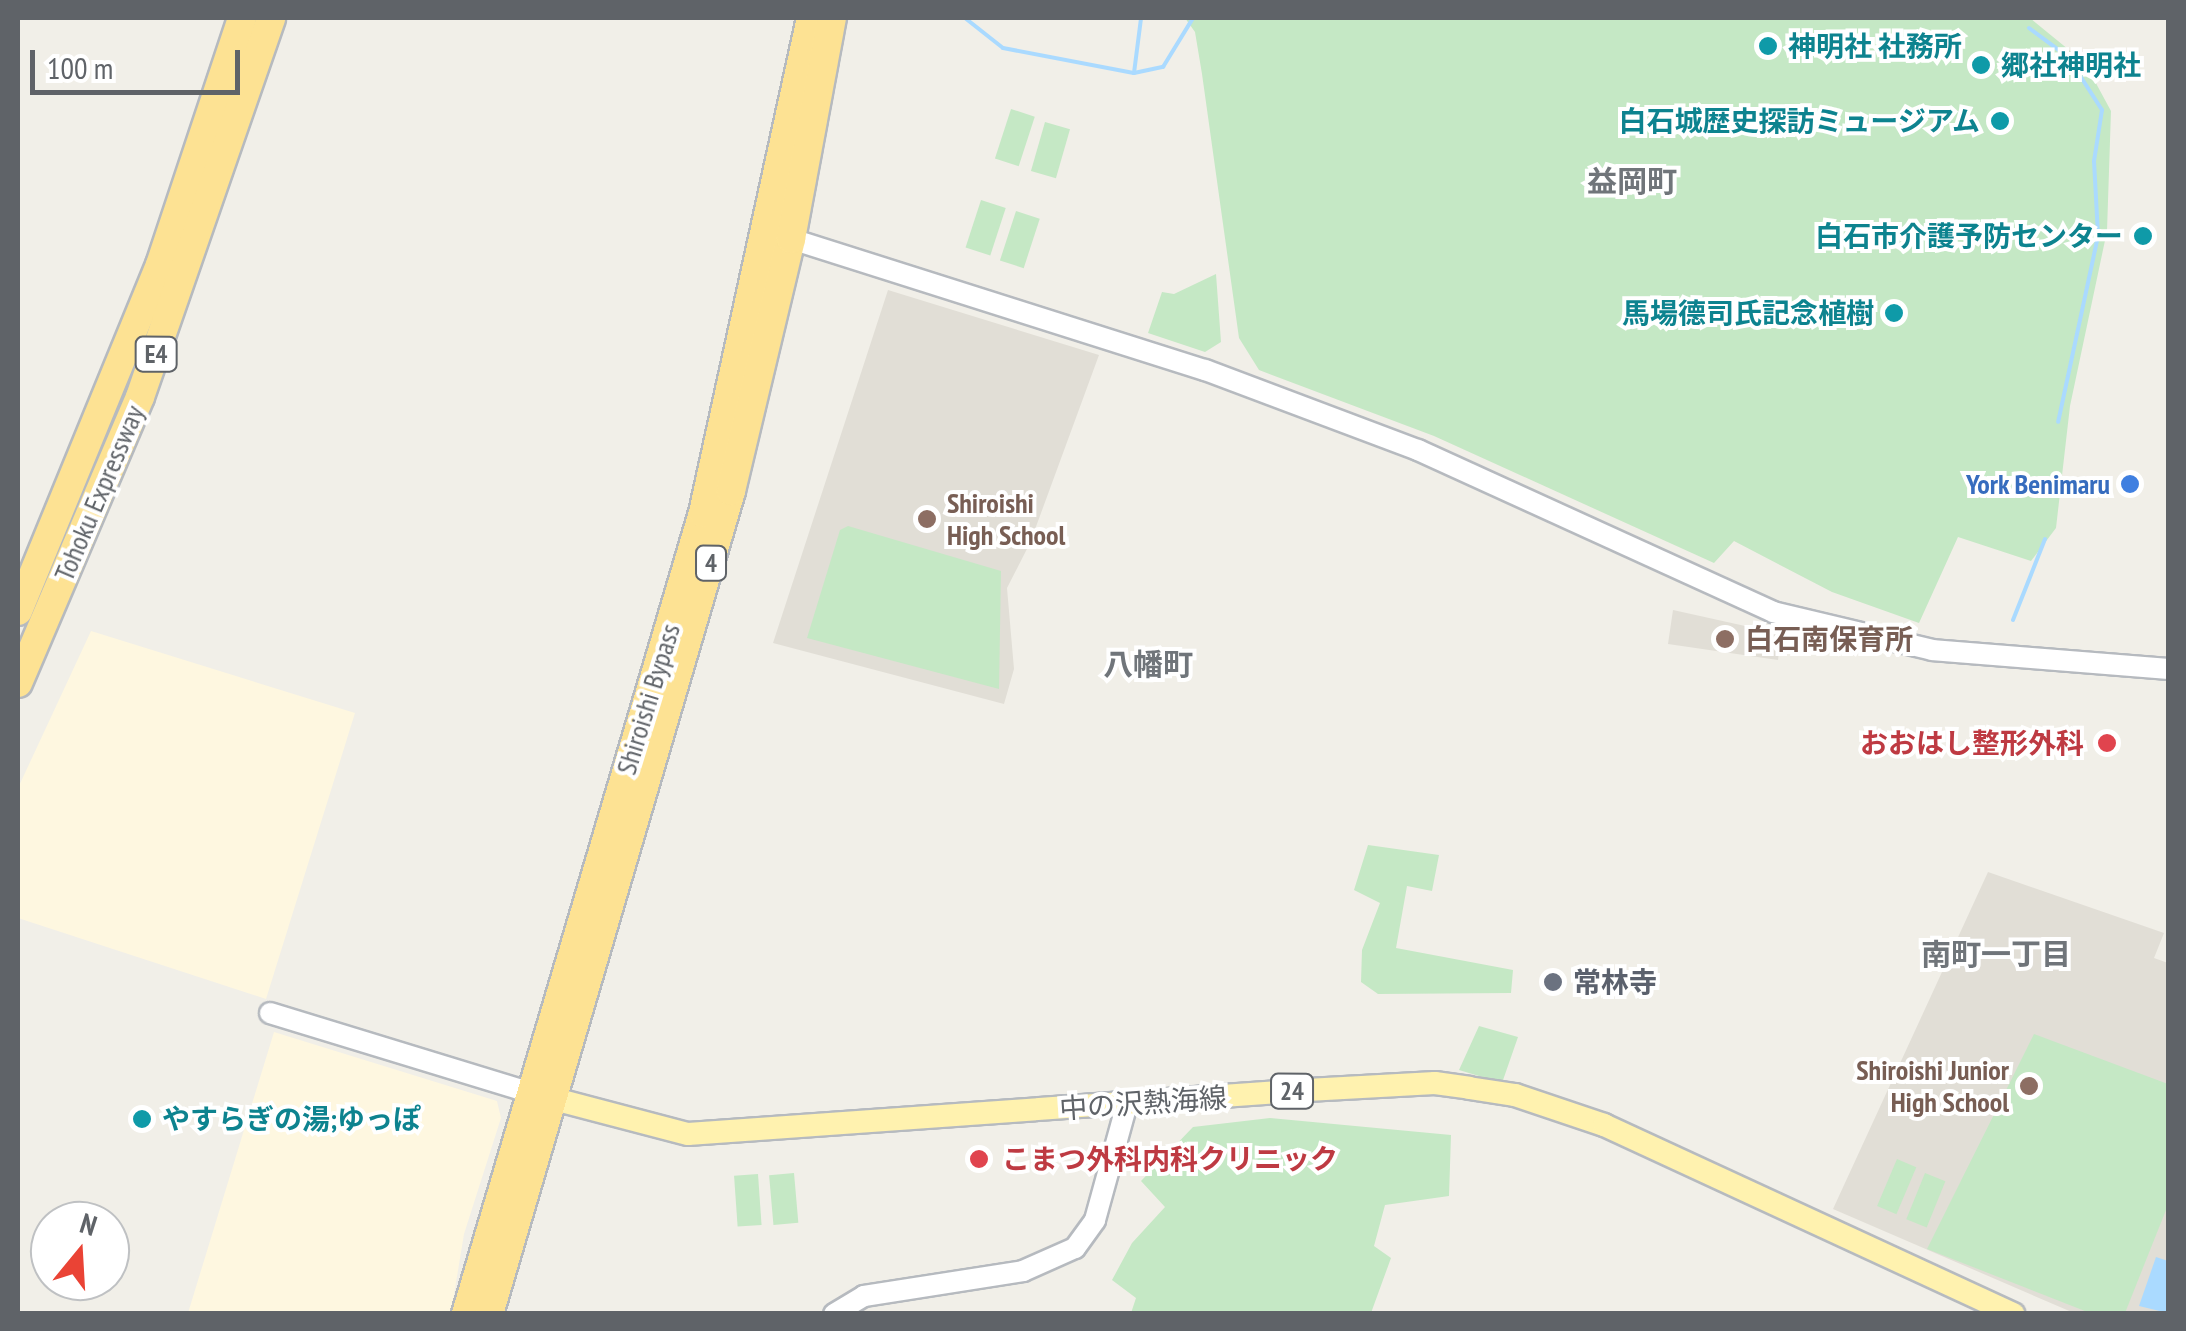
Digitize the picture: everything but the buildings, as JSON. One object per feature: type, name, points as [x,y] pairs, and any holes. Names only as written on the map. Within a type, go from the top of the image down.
[{"type":"highway","name":"Tohoku Expressway","points":[[18,611],[160,265],[242,18]]},
{"type":"highway","name":"Tohoku Expressway","points":[[18,683],[140,397],[271,18]]},
{"type":"highway","name":"Shiroishi Bypass","points":[[779,235],[812,18]]},
{"type":"highway","name":"Shiroishi Bypass","points":[[488,1314],[542,1096],[779,235],[832,18]]},
{"type":"highway","name":"Shiroishi Bypass","points":[[466,1314],[542,1096]]},
{"type":"main road","name":"中の沢熱海線","points":[[542,1096],[688,1134],[1435,1083],[1515,1095],[1604,1125],[2013,1314]]},
{"type":"street","points":[[779,235],[1205,370],[1418,450],[1773,612],[1932,650],[2168,669]]},
{"type":"street","points":[[270,1013],[542,1096]]},
{"type":"street","points":[[834,1314],[864,1296],[1024,1270],[1075,1248],[1095,1220],[1126,1104]]},
{"type":"shaded area","name":"Shiroishi High School","points":[[888,290],[1099,355],[1030,543],[1007,588],[1014,669],[1004,704],[773,643]]},
{"type":"shaded area","name":"白石南保育所","points":[[1673,610],[1781,634],[1778,660],[1668,644]]},
{"type":"shaded area","points":[[91,631],[355,713],[266,999],[18,918],[18,788]]},
{"type":"shaded area","name":"Shiroishi Junior High School","points":[[1988,872],[2164,933],[2154,958],[2168,963],[2168,1313],[2074,1313],[1833,1209]]},
{"type":"shaded area","points":[[274,1032],[497,1101],[501,1118],[464,1234],[451,1313],[188,1313]]},
{"type":"green space","points":[[1185,18],[2030,18],[2085,63],[2111,111],[2107,231],[2070,406],[2056,528],[2031,561],[1958,537],[1919,623],[1832,592],[1734,541],[1714,563],[1434,436],[1259,370],[1239,338],[1195,32]]},
{"type":"green space","points":[[1011,109],[1035,117],[1019,166],[995,158]]},
{"type":"green space","points":[[1045,122],[1070,129],[1056,178],[1031,171]]},
{"type":"green space","points":[[981,200],[1006,208],[990,256],[966,248]]},
{"type":"green space","points":[[1016,211],[1040,219],[1024,268],[1000,260]]},
{"type":"green space","points":[[1216,274],[1221,342],[1205,352],[1148,333],[1162,292],[1174,294]]},
{"type":"green space","points":[[848,526],[1001,571],[999,689],[807,638],[840,530]]},
{"type":"green space","points":[[1368,845],[1439,855],[1432,891],[1407,886],[1396,948],[1513,970],[1511,993],[1378,994],[1361,982],[1362,950],[1380,903],[1354,890]]},
{"type":"green space","points":[[1479,1026],[1518,1037],[1502,1083],[1459,1070]]},
{"type":"green space","points":[[2034,1034],[2168,1084],[2168,1205],[2125,1313],[2090,1313],[1927,1249]]},
{"type":"green space","points":[[1270,1118],[1451,1135],[1449,1196],[1385,1205],[1374,1246],[1391,1258],[1371,1313],[1131,1313],[1136,1298],[1112,1280],[1132,1243],[1165,1207],[1141,1181],[1193,1127]]},
{"type":"green space","points":[[1897,1159],[1916,1167],[1896,1214],[1877,1206]]},
{"type":"green space","points":[[794,1173],[798,1223],[773,1225],[769,1175]]},
{"type":"green space","points":[[1925,1173],[1945,1181],[1927,1228],[1906,1219]]},
{"type":"green space","points":[[758,1174],[762,1225],[738,1227],[734,1176]]},
{"type":"water","points":[[2156,1257],[2168,1261],[2168,1313],[2139,1306]]},
{"type":"waterway","points":[[689,18],[710,18]]},
{"type":"waterway","points":[[965,18],[1003,48],[1134,73],[1163,67],[1193,18]]},
{"type":"waterway","points":[[1134,73],[1141,18]]},
{"type":"waterway","points":[[2029,28],[2068,57],[2102,110],[2094,161],[2098,236],[2058,422]]},
{"type":"waterway","points":[[2013,620],[2045,539]]},
{"type":"place","name":"神明社 社務所","points":[[1768,46]]},
{"type":"place","name":"郷社神明社","points":[[1981,65]]},
{"type":"place","name":"白石城歴史探訪ミュージアム","points":[[2000,121]]},
{"type":"place","name":"白石市介護予防センター","points":[[2143,236]]},
{"type":"place","name":"馬場德司氏記念植樹","points":[[1894,313]]},
{"type":"place","name":"York Benimaru","points":[[2130,484]]},
{"type":"place","name":"Shiroishi High School","points":[[927,519]]},
{"type":"place","name":"白石南保育所","points":[[1725,639]]},
{"type":"place","name":"おおはし整形外科","points":[[2107,743]]},
{"type":"place","name":"常林寺","points":[[1553,982]]},
{"type":"place","name":"Shiroishi Junior High School","points":[[2029,1086]]},
{"type":"place","name":"やすらぎの湯;ゆっぽ","points":[[142,1119]]},
{"type":"place","name":"こまつ外科内科クリニック","points":[[979,1159]]},
{"type":"district","name":"益岡町","points":[[1632,181]]},
{"type":"district","name":"八幡町","points":[[1148,664]]},
{"type":"district","name":"南町一丁目","points":[[1996,954]]}]
